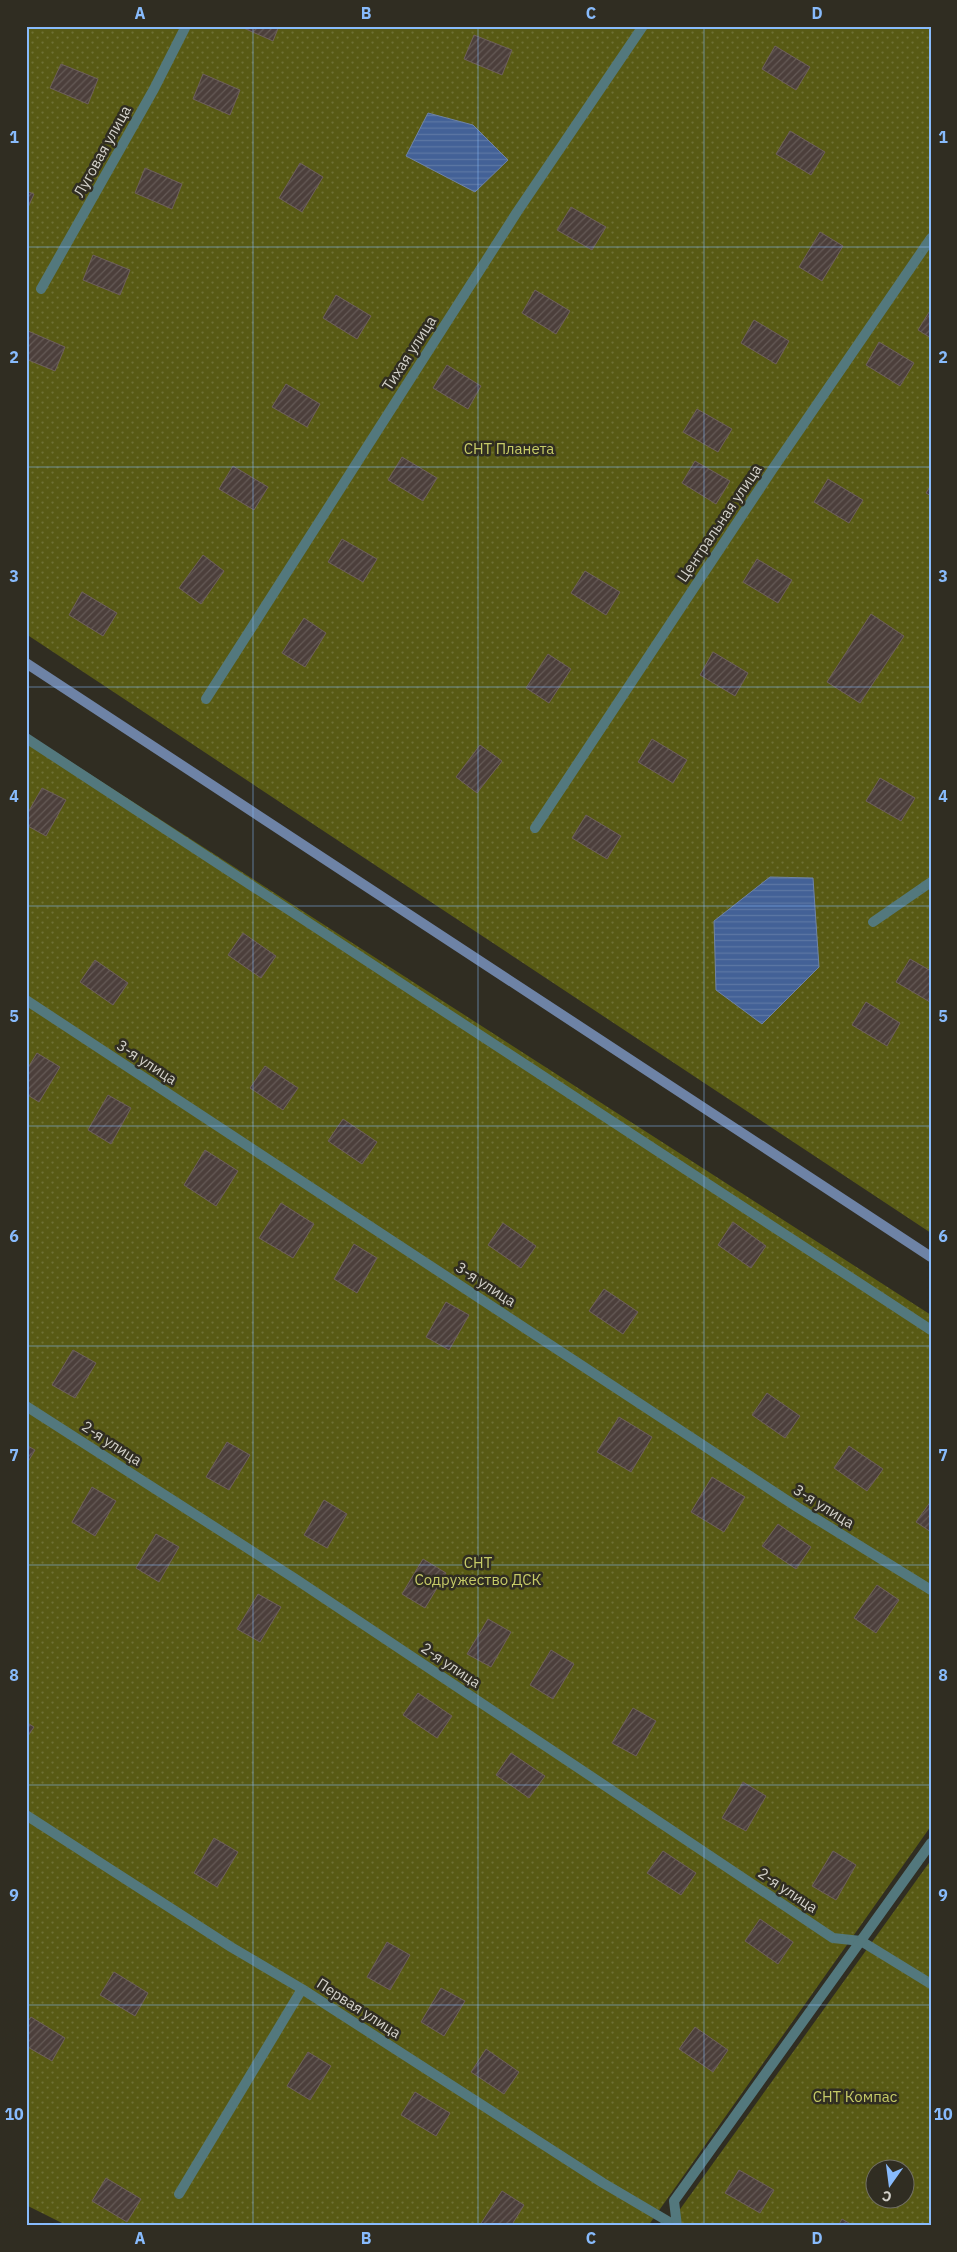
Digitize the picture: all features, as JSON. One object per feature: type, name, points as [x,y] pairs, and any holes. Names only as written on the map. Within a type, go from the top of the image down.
[{"type":"street","name":"Луговая улица","points":[[41,289],[154,89],[186,26]]},
{"type":"street","name":"Тихая улица","points":[[206,699],[516,212],[643,26]]},
{"type":"street","name":"Центральная улица","points":[[535,828],[772,470],[931,238]]},
{"type":"street","points":[[26,738],[931,1330]]},
{"type":"street","points":[[873,922],[931,882]]},
{"type":"street","name":"3-я улица","points":[[26,1000],[797,1507],[931,1590]]},
{"type":"street","name":"2-я улица","points":[[26,1406],[294,1578],[834,1938],[861,1942]]},
{"type":"street","name":"Первая улица","points":[[26,1815],[231,1947],[302,1989],[603,2183],[677,2226]]},
{"type":"street","points":[[677,2226],[674,2201],[931,1843]]},
{"type":"street","points":[[861,1942],[931,1984]]},
{"type":"street","points":[[179,2194],[302,1989]]},
{"type":"green space","name":"СНТ Планета","points":[[26,26],[931,26],[931,1233],[26,634]]},
{"type":"green space","name":"СНТ Содружество ДСК","points":[[26,733],[931,1315],[931,1826],[648,2226],[68,2226],[26,2205]]},
{"type":"green space","name":"СНТ Компас","points":[[931,1860],[931,2226],[668,2226]]},
{"type":"water","points":[[428,113],[473,125],[508,160],[475,192],[406,156]]},
{"type":"water","points":[[770,877],[813,878],[819,967],[762,1024],[716,990],[714,921]]},
{"type":"building","points":[[239,26],[279,26],[273,41]]},
{"type":"building","points":[[474,35],[512,50],[502,75],[464,59]]},
{"type":"building","points":[[775,46],[810,67],[796,90],[762,69]]},
{"type":"building","points":[[61,64],[98,79],[88,104],[50,88]]},
{"type":"building","points":[[203,74],[240,90],[230,115],[193,99]]},
{"type":"building","points":[[790,131],[825,152],[811,175],[776,154]]},
{"type":"building","points":[[300,163],[323,177],[302,212],[279,198]]},
{"type":"building","points":[[145,168],[182,184],[172,209],[135,193]]},
{"type":"building","points":[[26,191],[34,194],[26,212]]},
{"type":"building","points":[[571,207],[606,227],[592,250],[557,230]]},
{"type":"building","points":[[820,232],[843,246],[822,281],[799,267]]},
{"type":"building","points":[[93,255],[130,270],[120,295],[83,280]]},
{"type":"building","points":[[535,290],[570,311],[556,334],[522,313]]},
{"type":"building","points":[[336,295],[371,316],[357,339],[323,318]]},
{"type":"building","points":[[931,309],[931,338],[918,330]]},
{"type":"building","points":[[754,320],[789,341],[776,364],[741,343]]},
{"type":"building","points":[[28,331],[65,347],[55,371],[26,359]]},
{"type":"building","points":[[879,342],[914,363],[900,386],[866,365]]},
{"type":"building","points":[[447,365],[481,386],[468,409],[433,388]]},
{"type":"building","points":[[286,384],[320,404],[307,427],[272,407]]},
{"type":"building","points":[[697,409],[732,429],[718,452],[683,432]]},
{"type":"building","points":[[402,457],[437,478],[423,501],[388,480]]},
{"type":"building","points":[[695,461],[730,481],[716,504],[682,483]]},
{"type":"building","points":[[233,466],[268,487],[254,510],[219,489]]},
{"type":"building","points":[[828,479],[863,500],[849,523],[814,502]]},
{"type":"building","points":[[931,485],[931,496],[926,493]]},
{"type":"building","points":[[342,539],[377,559],[363,582],[328,562]]},
{"type":"building","points":[[203,555],[224,571],[201,604],[179,588]]},
{"type":"building","points":[[757,559],[792,580],[778,603],[743,582]]},
{"type":"building","points":[[585,571],[620,592],[606,615],[571,593]]},
{"type":"building","points":[[82,592],[117,613],[103,636],[69,615]]},
{"type":"building","points":[[871,614],[904,636],[860,703],[827,682]]},
{"type":"building","points":[[304,618],[326,633],[305,667],[282,653]]},
{"type":"building","points":[[713,652],[748,673],[735,696],[700,675]]},
{"type":"building","points":[[548,654],[571,669],[549,703],[526,688]]},
{"type":"building","points":[[652,739],[687,760],[673,783],[638,762]]},
{"type":"building","points":[[480,745],[502,761],[477,793],[456,777]]},
{"type":"building","points":[[880,778],[915,798],[901,821],[866,801]]},
{"type":"building","points":[[42,788],[66,800],[46,836],[26,825],[26,816]]},
{"type":"building","points":[[586,815],[621,836],[607,859],[572,838]]},
{"type":"building","points":[[243,933],[276,956],[261,978],[228,955]]},
{"type":"building","points":[[910,959],[931,971],[930,1002],[896,982]]},
{"type":"building","points":[[95,960],[128,983],[113,1005],[80,982]]},
{"type":"building","points":[[866,1002],[900,1023],[887,1046],[852,1025]]},
{"type":"building","points":[[37,1053],[60,1067],[39,1102],[26,1094],[26,1071]]},
{"type":"building","points":[[265,1066],[298,1088],[283,1110],[250,1088]]},
{"type":"building","points":[[108,1095],[131,1108],[111,1144],[88,1130]]},
{"type":"building","points":[[343,1119],[377,1142],[362,1164],[328,1141]]},
{"type":"building","points":[[205,1150],[238,1171],[216,1206],[184,1185]]},
{"type":"building","points":[[281,1203],[314,1224],[293,1258],[259,1238]]},
{"type":"building","points":[[733,1222],[766,1246],[751,1268],[718,1245]]},
{"type":"building","points":[[503,1223],[536,1246],[521,1268],[488,1245]]},
{"type":"building","points":[[354,1244],[377,1258],[357,1293],[334,1279]]},
{"type":"building","points":[[604,1289],[638,1312],[623,1334],[589,1311]]},
{"type":"building","points":[[446,1302],[469,1315],[449,1350],[426,1337]]},
{"type":"building","points":[[73,1350],[96,1363],[75,1398],[52,1385]]},
{"type":"building","points":[[767,1393],[800,1416],[785,1438],[752,1415]]},
{"type":"building","points":[[619,1417],[652,1437],[631,1472],[597,1452]]},
{"type":"building","points":[[227,1442],[250,1455],[229,1490],[206,1477]]},
{"type":"building","points":[[26,1445],[35,1450],[26,1465]]},
{"type":"building","points":[[849,1446],[883,1469],[867,1491],[834,1468]]},
{"type":"building","points":[[712,1477],[745,1497],[724,1532],[691,1512]]},
{"type":"building","points":[[92,1487],[116,1501],[95,1536],[72,1522]]},
{"type":"building","points":[[324,1500],[347,1514],[327,1548],[304,1535]]},
{"type":"building","points":[[931,1501],[931,1532],[916,1522]]},
{"type":"building","points":[[778,1524],[811,1547],[796,1569],[762,1546]]},
{"type":"building","points":[[156,1534],[179,1547],[159,1582],[136,1568]]},
{"type":"building","points":[[423,1559],[446,1573],[425,1608],[402,1594]]},
{"type":"building","points":[[877,1585],[899,1600],[876,1633],[854,1618]]},
{"type":"building","points":[[258,1594],[281,1607],[260,1642],[237,1629]]},
{"type":"building","points":[[488,1619],[511,1632],[491,1667],[467,1654]]},
{"type":"building","points":[[551,1650],[574,1664],[553,1699],[530,1685]]},
{"type":"building","points":[[418,1693],[452,1716],[437,1738],[403,1715]]},
{"type":"building","points":[[633,1708],[656,1721],[636,1756],[612,1743]]},
{"type":"building","points":[[26,1722],[34,1727],[26,1739]]},
{"type":"building","points":[[511,1753],[545,1776],[529,1798],[496,1775]]},
{"type":"building","points":[[743,1782],[766,1796],[746,1831],[722,1818]]},
{"type":"building","points":[[214,1838],[238,1852],[217,1887],[194,1873]]},
{"type":"building","points":[[663,1851],[696,1873],[681,1895],[647,1873]]},
{"type":"building","points":[[833,1851],[856,1865],[836,1900],[812,1886]]},
{"type":"building","points":[[760,1919],[793,1942],[778,1964],[745,1941]]},
{"type":"building","points":[[387,1942],[410,1955],[390,1990],[367,1977]]},
{"type":"building","points":[[114,1972],[148,1993],[135,2016],[100,1995]]},
{"type":"building","points":[[441,1988],[465,2001],[444,2036],[421,2022]]},
{"type":"building","points":[[31,2017],[65,2038],[52,2061],[26,2046],[26,2024]]},
{"type":"building","points":[[695,2027],[728,2050],[713,2072],[679,2049]]},
{"type":"building","points":[[486,2049],[519,2072],[504,2094],[471,2072]]},
{"type":"building","points":[[308,2052],[331,2066],[310,2100],[287,2086]]},
{"type":"building","points":[[415,2092],[450,2113],[436,2136],[401,2115]]},
{"type":"building","points":[[739,2170],[774,2190],[760,2213],[725,2193]]},
{"type":"building","points":[[106,2178],[141,2199],[127,2222],[92,2201]]},
{"type":"building","points":[[502,2191],[524,2205],[511,2226],[480,2225]]},
{"type":"building","points":[[842,2219],[854,2226],[838,2226]]},
{"type":"waterway","points":[[26,663],[931,1257]]}]
